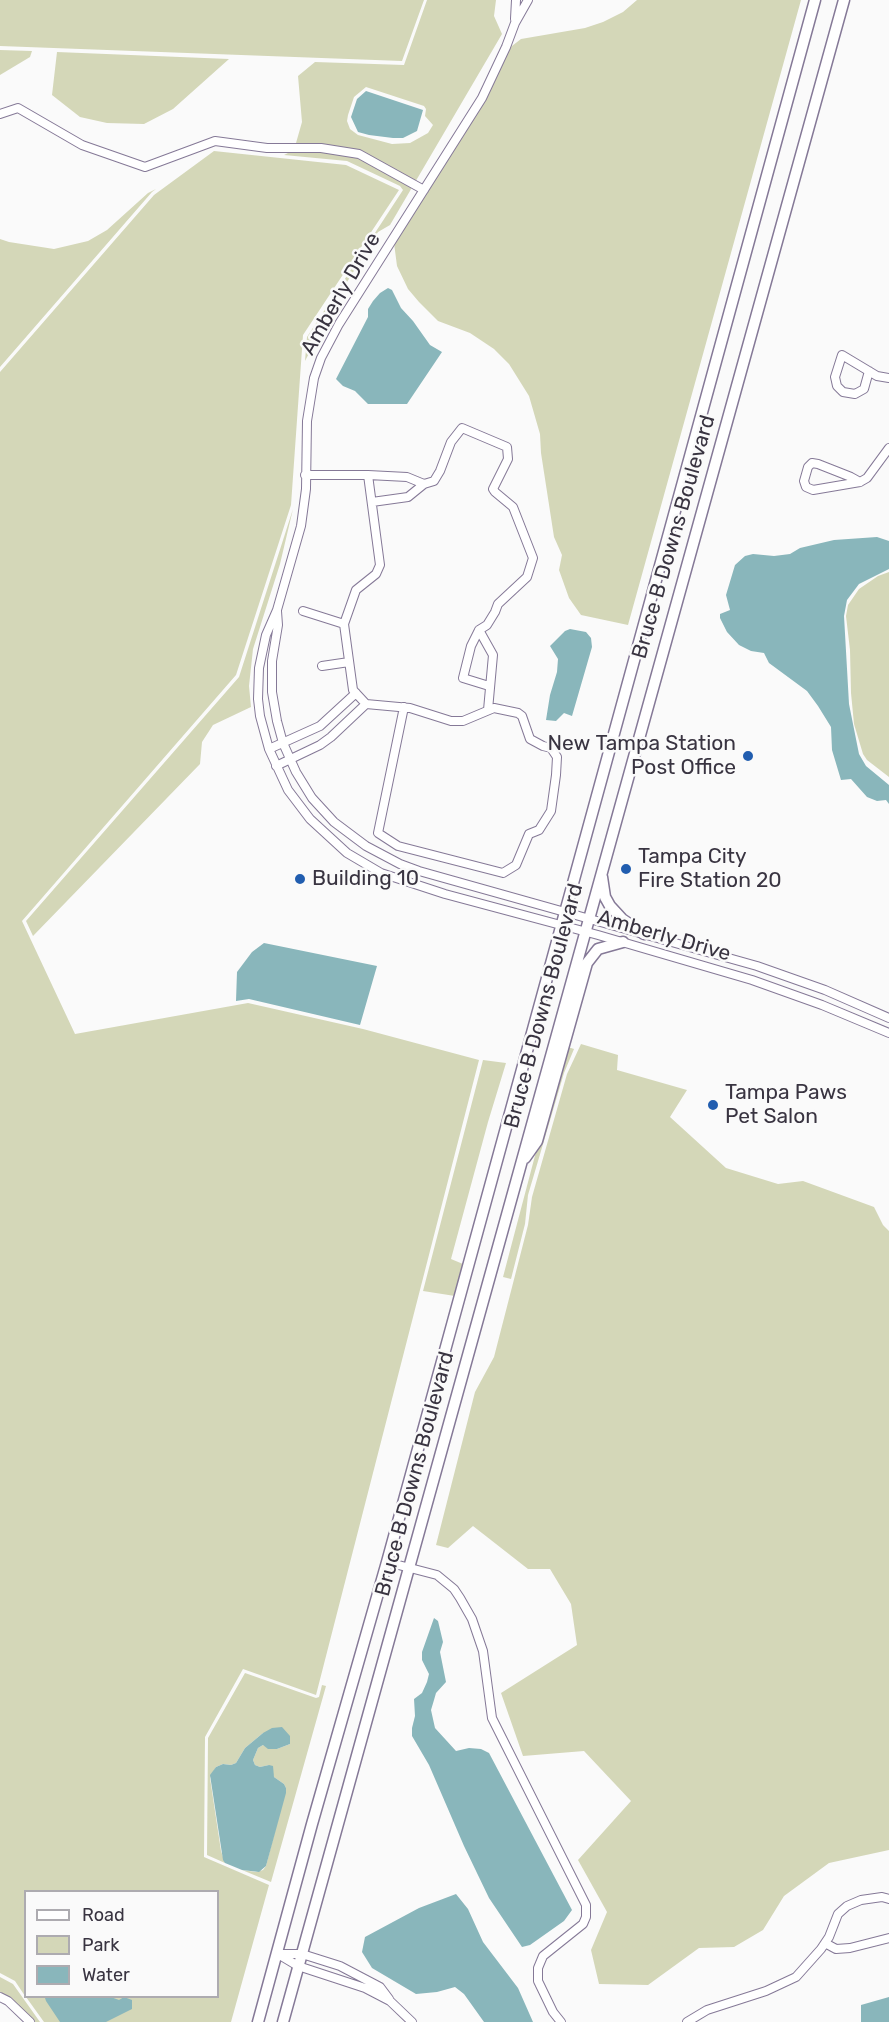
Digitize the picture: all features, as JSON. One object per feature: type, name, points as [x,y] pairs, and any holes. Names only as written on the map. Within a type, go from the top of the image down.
[{"type":"main road","name":"Bruce B Downs Boulevard","points":[[258,2022],[387,1562],[815,0]]},
{"type":"main road","name":"Bruce B Downs Boulevard","points":[[283,2022],[844,2]]},
{"type":"main road","points":[[601,873],[605,897],[610,906],[622,920],[644,934]]},
{"type":"main road","points":[[520,1166],[537,1141],[587,963],[598,950],[623,942]]},
{"type":"street","name":"Amberly Drive","points":[[515,23],[516,0]]},
{"type":"street","name":"Amberly Drive","points":[[528,0],[515,23],[482,98],[339,324],[321,358],[314,378],[309,403],[301,526],[277,610],[262,649],[258,682],[260,716],[269,749],[288,790],[310,819],[335,844],[371,868],[409,884],[623,942],[774,987],[889,1034]]},
{"type":"street","points":[[0,114],[18,108],[82,145],[146,167],[215,141],[267,148],[321,148],[359,154],[424,190]]},
{"type":"street","points":[[869,371],[864,389],[855,394],[843,392],[837,386],[835,377],[842,355],[869,371],[877,376],[889,378]]},
{"type":"street","points":[[372,502],[408,497],[424,484],[434,481],[441,471],[451,442],[462,428],[507,447],[508,459],[493,489],[513,507],[533,558],[527,577],[498,604],[486,625],[479,630],[471,646],[463,678],[489,686]]},
{"type":"street","points":[[860,482],[812,463],[808,467],[804,481],[806,487],[813,490],[860,482],[867,478],[889,448]]},
{"type":"street","points":[[305,476],[322,474],[407,477],[424,484]]},
{"type":"street","points":[[368,475],[380,565],[376,574],[356,590],[344,624],[353,690],[366,704],[404,707],[451,721],[463,722],[494,708],[518,712],[522,716],[530,739],[551,748],[557,757],[551,811],[539,830],[529,834],[516,865],[503,873],[398,846],[378,833],[404,707]]},
{"type":"street","name":"Amberly Drive","points":[[277,610],[278,625],[272,661],[272,692],[283,743],[312,798],[350,836],[383,856],[419,871],[757,966],[825,990],[889,1018]]},
{"type":"street","points":[[303,611],[344,624]]},
{"type":"street","points":[[479,630],[493,655],[488,710]]},
{"type":"street","points":[[322,666],[349,662]]},
{"type":"street","points":[[269,749],[313,731],[356,693]]},
{"type":"street","points":[[276,766],[320,745],[366,704]]},
{"type":"street","points":[[313,731],[320,745]]},
{"type":"street","points":[[387,1562],[437,1575],[454,1589],[472,1619],[483,1651],[492,1718],[586,1905],[586,1917],[583,1924],[543,1956],[538,1968],[538,1981],[553,2012],[561,2022]]},
{"type":"street","points":[[687,2022],[707,2010],[766,1992],[796,1977],[825,1943],[838,1914],[847,1906],[861,1900],[882,1897],[889,1899]]},
{"type":"street","points":[[825,1943],[836,1948],[850,1948],[889,1938]]},
{"type":"street","points":[[278,1954],[302,1954],[351,1971],[380,1987],[390,2001],[412,2022]]},
{"type":"street","points":[[278,1954],[298,1966],[365,1988],[390,2001]]},
{"type":"street","points":[[0,1997],[8,2001],[30,2022]]},
{"type":"green space","points":[[0,0],[424,0],[402,61],[0,46]]},
{"type":"green space","points":[[427,0],[496,0],[494,16],[502,34],[390,225],[378,232],[339,295],[305,361],[307,337],[403,190],[400,186],[347,161],[284,155],[294,150],[302,122],[298,76],[315,62],[404,65]],"holes":[[[366,87],[424,106],[425,116],[433,125],[428,133],[410,143],[392,144],[358,135],[350,129],[347,121],[354,97]]]},
{"type":"green space","points":[[637,0],[801,0],[628,625],[581,615],[569,598],[559,570],[562,555],[554,537],[540,434],[529,396],[509,364],[494,349],[470,333],[438,321],[419,302],[408,289],[397,266],[394,243],[508,49],[521,39],[585,28],[603,22],[623,12]]},
{"type":"green space","points":[[0,50],[32,51],[30,57],[0,75]]},
{"type":"green space","points":[[57,52],[229,59],[173,109],[144,124],[107,123],[80,117],[52,95]]},
{"type":"green space","points":[[214,151],[346,165],[399,190],[303,335],[291,505],[236,675],[22,921],[75,1034],[248,1003],[363,1029],[479,1060],[316,1695],[243,1669],[205,1737],[204,1857],[269,1885],[231,2022],[44,2022],[27,1998],[219,1998],[219,1890],[24,1890],[24,1994],[15,1981],[0,1973],[0,372],[154,195]]},
{"type":"green space","points":[[156,189],[0,367],[0,239],[54,249],[88,241],[107,230],[148,193]]},
{"type":"green space","points":[[293,509],[280,564],[253,649],[249,686],[251,707],[213,725],[202,742],[200,764],[33,936],[26,921],[239,677]]},
{"type":"green space","points":[[889,572],[889,777],[867,760],[863,754],[854,724],[846,616],[848,605],[859,589],[878,576]]},
{"type":"green space","points":[[581,1044],[618,1055],[617,1070],[687,1090],[670,1117],[726,1168],[778,1184],[803,1181],[874,1207],[883,1225],[889,1231],[889,1850],[829,1863],[784,1896],[763,1930],[734,1947],[699,1948],[648,1985],[599,1984],[591,1950],[607,1912],[578,1860],[631,1801],[584,1751],[523,1756],[501,1693],[577,1645],[571,1604],[550,1569],[528,1569],[473,1526],[448,1548],[436,1545],[475,1392],[494,1357],[528,1225],[532,1197],[567,1074]]},
{"type":"green space","points":[[568,1047],[574,1049],[564,1073],[528,1195],[525,1224],[511,1279],[503,1277],[537,1148]]},
{"type":"green space","points":[[483,1060],[506,1063],[451,1259],[463,1264],[455,1296],[423,1291]]},
{"type":"green space","points":[[245,1673],[316,1698],[319,1697],[322,1685],[326,1686],[271,1882],[242,1870],[256,1872],[263,1870],[266,1866],[286,1788],[274,1777],[269,1765],[260,1767],[255,1765],[253,1760],[258,1748],[263,1745],[277,1749],[290,1744],[263,1733],[245,1748],[236,1763],[216,1767],[210,1778],[221,1851],[225,1863],[207,1855],[208,1738]]},
{"type":"green space","points":[[0,1977],[13,1984],[40,2022],[35,2022],[10,1998],[0,1992]]},
{"type":"water","points":[[366,91],[423,110],[417,131],[403,138],[358,132],[351,117],[357,99]]},
{"type":"water","points":[[388,288],[392,290],[401,308],[430,345],[442,352],[407,404],[368,404],[355,391],[343,386],[336,379],[368,317],[368,309],[380,293]]},
{"type":"water","points":[[877,537],[889,541],[889,569],[859,584],[847,600],[844,616],[849,704],[859,754],[866,766],[889,785],[889,804],[886,800],[877,801],[867,797],[851,779],[841,780],[832,750],[831,727],[807,691],[769,663],[764,653],[751,651],[739,645],[727,632],[720,618],[720,614],[730,610],[726,595],[735,565],[745,556],[790,554],[800,548],[834,540]]},
{"type":"water","points":[[570,629],[586,632],[591,638],[592,647],[572,716],[564,713],[556,721],[546,720],[558,659],[550,646]]},
{"type":"water","points":[[264,943],[377,966],[360,1025],[249,999],[236,1001],[237,972],[252,952]]},
{"type":"water","points":[[434,1618],[438,1621],[443,1642],[440,1652],[446,1682],[436,1693],[431,1710],[435,1728],[456,1751],[469,1748],[481,1749],[489,1753],[572,1910],[564,1921],[530,1945],[522,1947],[489,1898],[429,1765],[412,1736],[415,1716],[414,1699],[422,1693],[429,1674],[422,1660],[422,1652]]},
{"type":"water","points":[[282,1727],[290,1736],[290,1744],[277,1749],[268,1749],[263,1745],[258,1748],[253,1760],[255,1765],[260,1767],[273,1766],[274,1777],[286,1788],[266,1866],[259,1872],[242,1870],[223,1860],[210,1775],[216,1767],[236,1763],[245,1748],[263,1733],[272,1728]]},
{"type":"water","points":[[456,1894],[468,1909],[483,1942],[518,1988],[533,2022],[484,2022],[464,1994],[455,1987],[416,1994],[372,1968],[362,1952],[365,1937],[419,1908]]},
{"type":"water","points":[[889,1997],[889,2022],[861,2022],[861,2005]]},
{"type":"water","points":[[45,1998],[114,1998],[119,2000],[127,1998],[132,2000],[132,2009],[106,2022],[60,2022]]},
{"type":"place","name":"New Tampa Station Post Office","points":[[748,756]]},
{"type":"place","name":"Tampa City Fire Station 20","points":[[626,869]]},
{"type":"place","name":"Building 10","points":[[300,879]]},
{"type":"place","name":"Tampa Paws Pet Salon","points":[[713,1105]]}]
